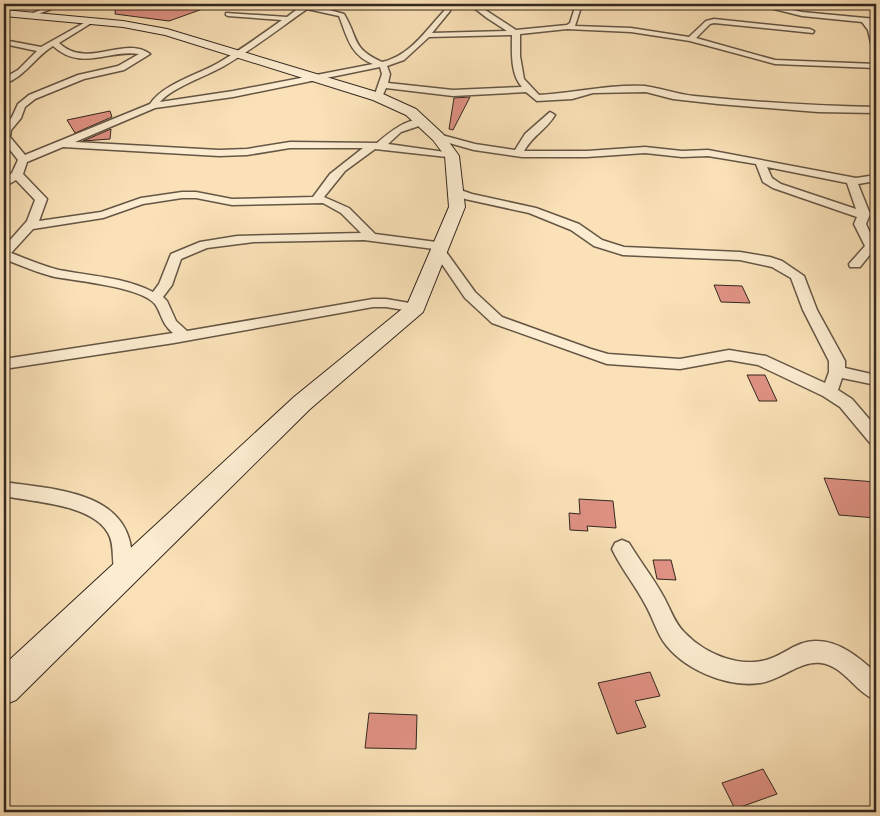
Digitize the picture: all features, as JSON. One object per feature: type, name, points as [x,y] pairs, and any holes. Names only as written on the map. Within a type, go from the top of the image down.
[{"type":"street","points":[[31,15],[61,4]]},
{"type":"street","points":[[291,4],[307,5],[342,15],[358,51],[383,64],[386,72],[381,90]]},
{"type":"street","points":[[4,184],[17,175],[23,160],[153,106],[233,94],[383,64],[404,57],[428,35],[448,11],[448,4]]},
{"type":"street","points":[[472,4],[516,33]]},
{"type":"street","points":[[428,35],[516,33],[572,26],[579,4],[589,4]]},
{"type":"street","points":[[757,4],[802,14],[876,21]]},
{"type":"street","points":[[153,106],[160,94],[208,72],[240,54],[307,5]]},
{"type":"street","points":[[4,13],[124,24],[167,32],[312,77],[381,90],[453,93],[528,89]]},
{"type":"street","points":[[228,14],[289,19]]},
{"type":"street","points":[[864,20],[872,30],[876,47]]},
{"type":"street","points":[[4,82],[21,72],[42,50],[91,21]]},
{"type":"street","points":[[691,38],[708,22],[714,21],[810,31]]},
{"type":"street","points":[[566,27],[584,30],[631,30],[691,38],[775,62],[876,66]]},
{"type":"street","points":[[516,33],[517,66],[520,80],[538,98],[576,96],[592,90],[646,89],[673,96],[718,101],[818,109],[876,110]]},
{"type":"street","points":[[4,42],[42,50]]},
{"type":"street","points":[[23,160],[12,144],[5,138],[6,130],[27,100],[81,77],[121,68],[146,54],[134,51],[111,55],[79,56],[66,53],[54,43]]},
{"type":"street","points":[[4,688],[302,402],[416,308],[457,207],[452,156],[438,137],[422,122],[381,90]]},
{"type":"street","points":[[518,153],[528,139],[528,136],[545,123],[550,115]]},
{"type":"street","points":[[317,200],[331,178],[354,159],[398,130],[422,122]]},
{"type":"street","points":[[438,137],[474,147],[518,153],[587,154],[645,150],[682,154],[708,152],[854,181],[876,178]]},
{"type":"street","points":[[60,144],[239,153],[288,145],[376,146],[427,151],[452,156]]},
{"type":"street","points":[[760,162],[767,180],[777,186],[868,215]]},
{"type":"street","points":[[876,168],[876,173]]},
{"type":"street","points":[[17,175],[42,200],[37,216],[4,254],[55,273],[121,284],[155,298],[160,301],[170,323],[184,336]]},
{"type":"street","points":[[854,181],[852,182],[853,186],[868,215]]},
{"type":"street","points":[[455,191],[469,198],[532,210],[575,227],[598,243],[623,251],[740,256],[777,264],[797,276],[810,310],[837,361],[838,372],[829,392]]},
{"type":"street","points":[[29,226],[103,215],[141,202],[182,195],[196,195],[232,202],[317,200],[336,204],[348,211],[372,237]]},
{"type":"street","points":[[855,264],[870,249],[870,243],[860,224],[868,215]]},
{"type":"street","points":[[155,298],[165,285],[175,257],[205,246],[230,241],[372,237],[440,249],[470,295],[497,320],[593,354],[633,362],[680,364],[729,355],[745,357],[778,368],[829,392],[856,412],[875,435]]},
{"type":"street","points":[[4,364],[184,336],[373,303],[386,302],[416,308]]},
{"type":"street","points":[[838,372],[876,380]]},
{"type":"street","points":[[4,489],[87,506],[104,515],[115,527],[121,544],[124,572]]},
{"type":"street","points":[[622,549],[658,608],[668,631],[680,644],[699,659],[738,672],[767,671],[802,654],[828,653],[859,672],[876,689]]},
{"type":"building","points":[[116,4],[211,4],[211,6],[169,21],[115,14]]},
{"type":"building","points":[[470,97],[453,130],[449,129],[454,98]]},
{"type":"building","points":[[110,111],[112,117],[75,133],[67,120]]},
{"type":"building","points":[[111,129],[110,139],[83,141]]},
{"type":"building","points":[[714,285],[742,286],[750,303],[721,302]]},
{"type":"building","points":[[747,375],[765,375],[777,401],[759,401]]},
{"type":"building","points":[[824,478],[876,482],[876,518],[839,515]]},
{"type":"building","points":[[579,499],[613,501],[616,528],[587,526],[588,531],[570,530],[569,513],[580,514]]},
{"type":"building","points":[[653,560],[671,560],[676,580],[657,579]]},
{"type":"building","points":[[650,672],[660,696],[635,701],[646,727],[617,734],[598,683]]},
{"type":"building","points":[[369,713],[417,715],[416,749],[365,748]]},
{"type":"building","points":[[763,769],[777,794],[735,809],[722,783]]}]
